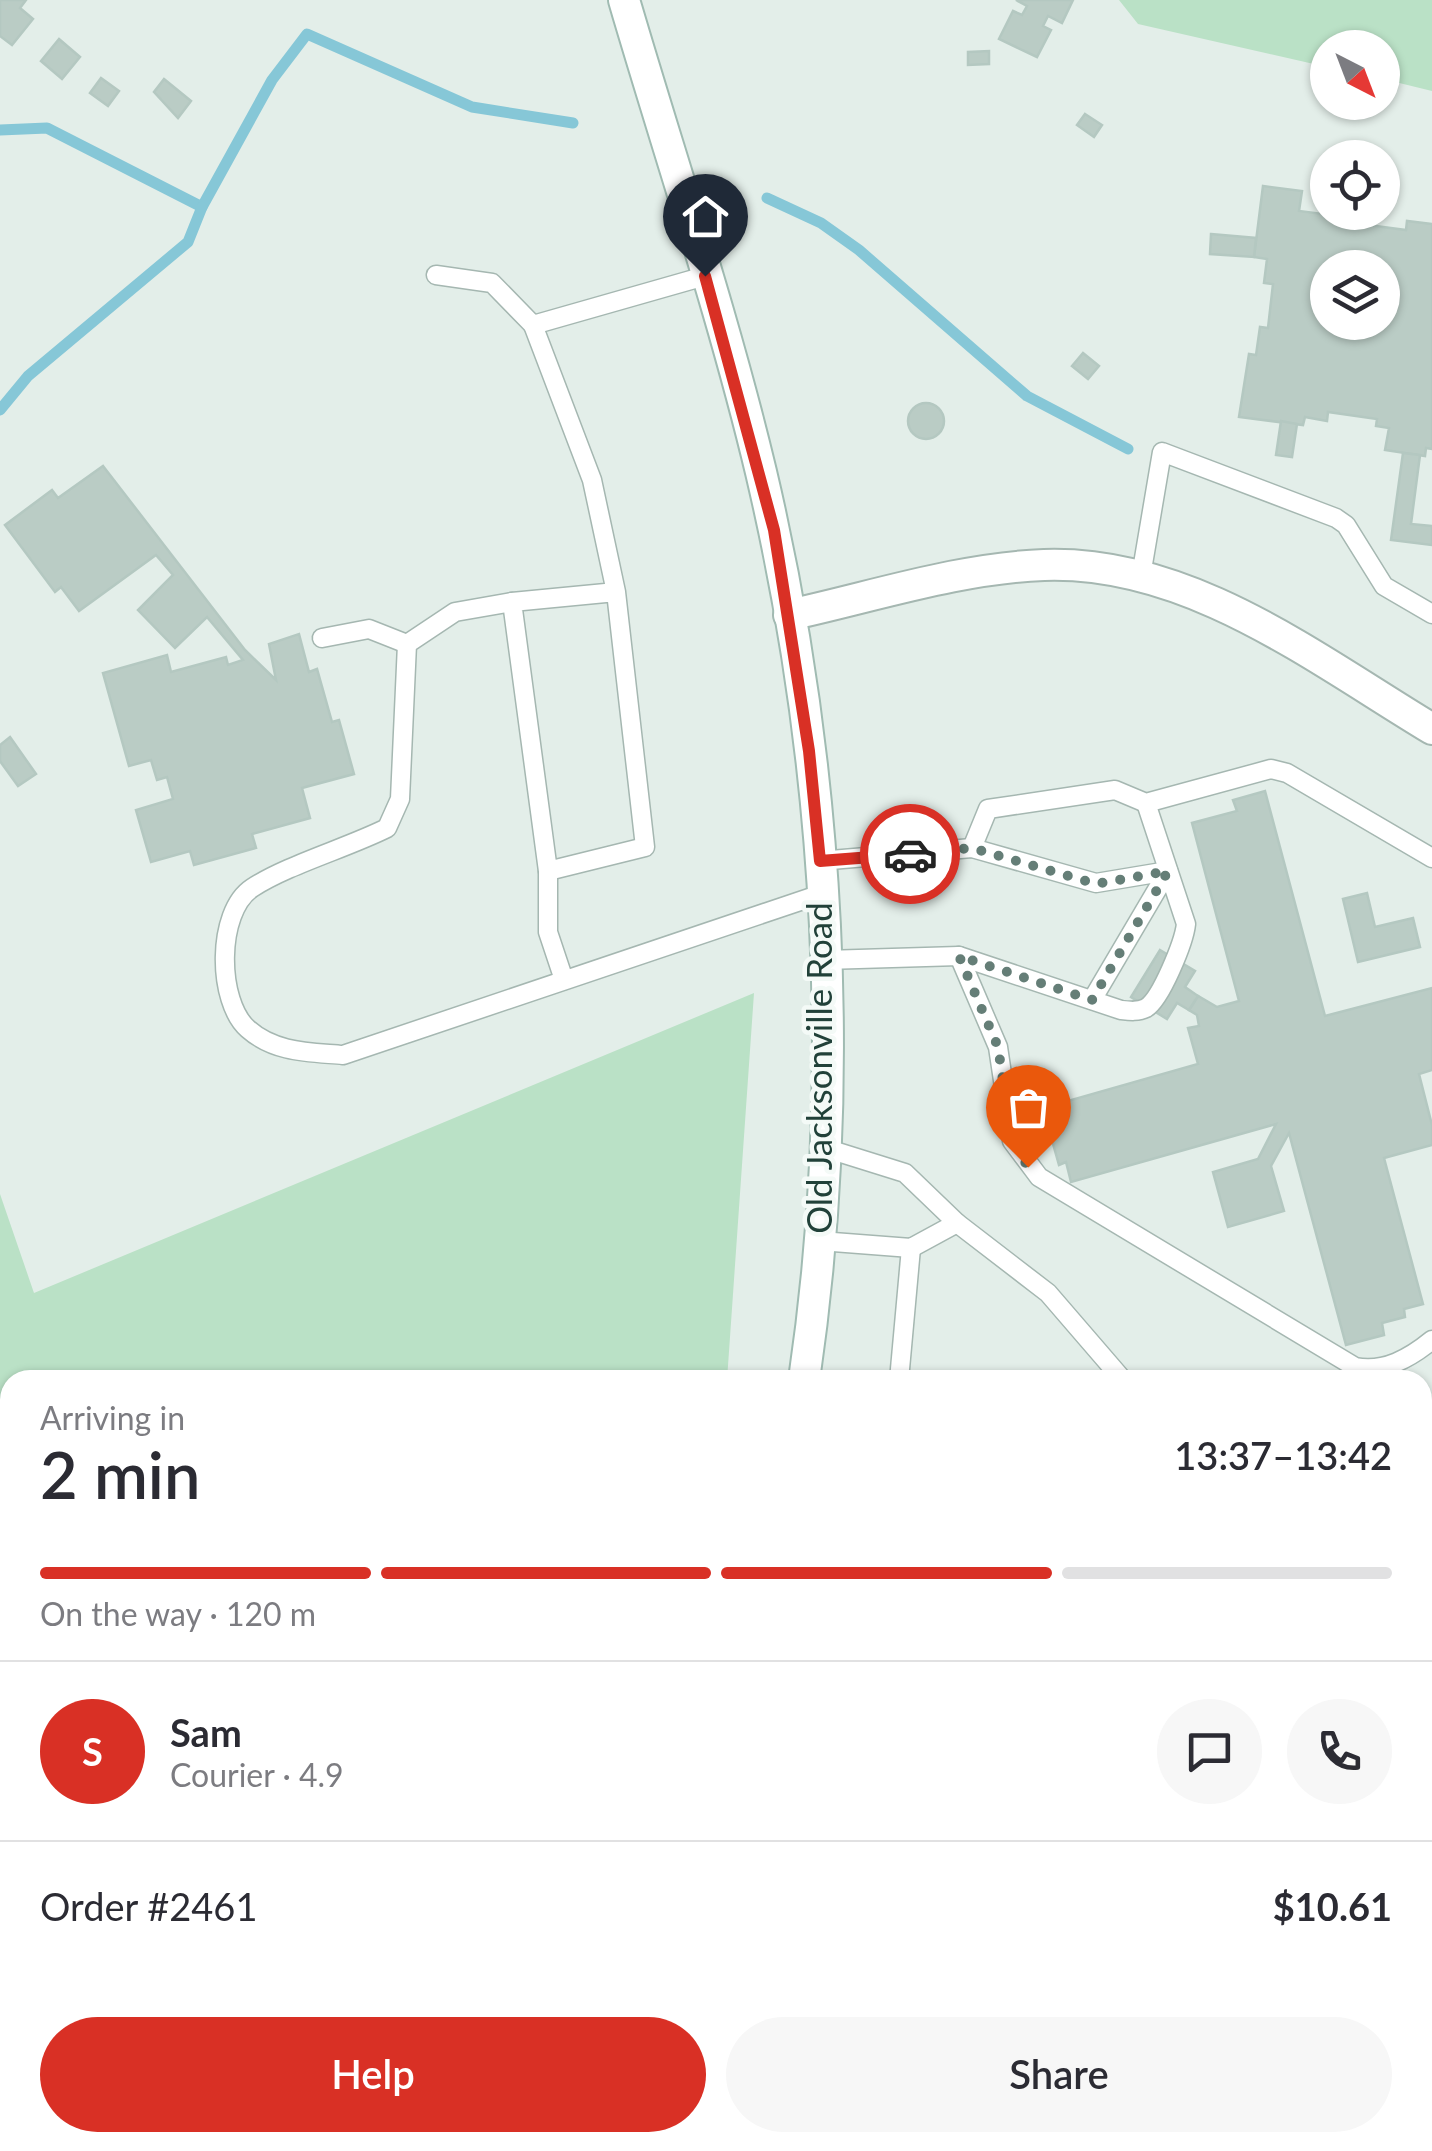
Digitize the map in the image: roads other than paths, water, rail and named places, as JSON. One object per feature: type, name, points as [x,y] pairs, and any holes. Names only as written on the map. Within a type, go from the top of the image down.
[{"type":"main road","name":"Old Jacksonville Road","points":[[624,0],[760,469],[789,615],[820,861],[825,960],[825,1148],[820,1241],[805,1370]]},
{"type":"main road","points":[[789,615],[1014,568],[1076,566],[1141,576],[1254,622],[1432,729]]},
{"type":"lane","points":[[436,275],[492,283],[532,325],[592,480],[616,592],[645,847],[548,871]]},
{"type":"lane","points":[[532,325],[705,276]]},
{"type":"lane","points":[[1141,576],[1162,452],[1336,518],[1346,525],[1384,586],[1432,614]]},
{"type":"lane","points":[[407,644],[455,612],[616,592]]},
{"type":"lane","points":[[512,602],[548,871],[548,932],[564,980]]},
{"type":"lane","points":[[322,638],[369,630],[407,644]]},
{"type":"lane","points":[[407,644],[400,799],[387,828],[249,889],[224,935],[225,983],[246,1028],[286,1050],[344,1055],[821,894]]},
{"type":"lane","points":[[972,848],[988,810],[1115,790],[1146,804],[1271,769],[1287,774],[1432,858]]},
{"type":"lane","points":[[825,960],[959,956],[1135,1011],[1153,1002],[1185,936],[1186,924],[1146,804]]},
{"type":"lane","points":[[820,861],[972,848],[1096,884],[1168,871]]},
{"type":"lane","points":[[1092,1000],[1168,871]]},
{"type":"lane","points":[[959,956],[998,1047],[1012,1141],[1039,1177],[1355,1368],[1378,1369],[1394,1364],[1432,1340]]},
{"type":"lane","points":[[825,1148],[905,1173],[956,1224],[1048,1293],[1113,1370]]},
{"type":"lane","points":[[820,1241],[912,1248],[956,1224]]},
{"type":"lane","points":[[900,1370],[912,1248]]},
{"type":"waterway","points":[[0,130],[47,128],[202,207],[272,80],[307,34],[472,107],[573,123]]},
{"type":"waterway","points":[[767,198],[821,223],[859,250],[1027,396],[1128,449]]},
{"type":"waterway","points":[[0,410],[28,376],[188,242],[202,207]]}]
